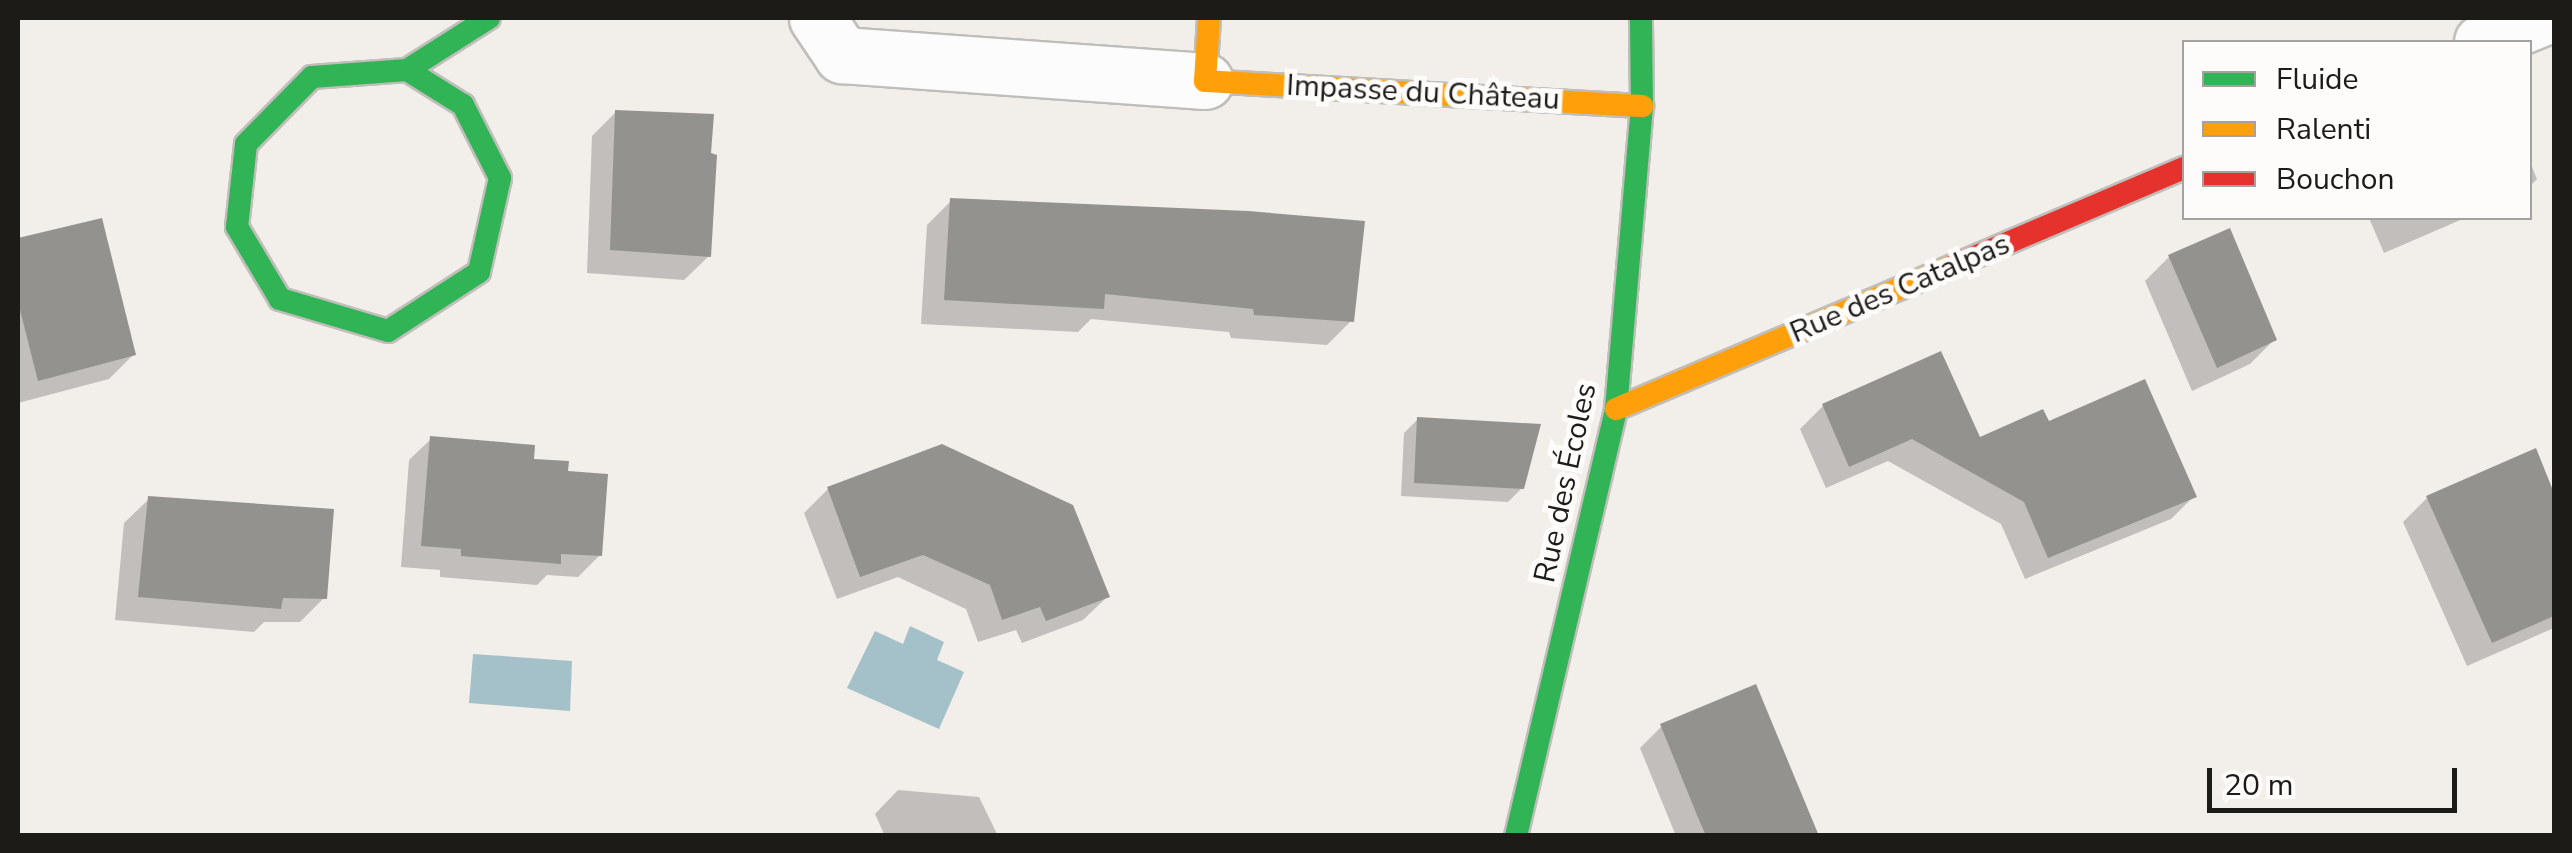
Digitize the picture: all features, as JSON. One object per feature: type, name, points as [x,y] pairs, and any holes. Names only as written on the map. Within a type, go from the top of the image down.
[{"type":"street","points":[[406,70],[464,105],[500,178],[479,272],[388,331],[280,299],[237,227],[246,144],[312,76],[406,70],[488,18]]},
{"type":"street","name":"Impasse du Château","points":[[817,18],[842,56],[1642,106]]},
{"type":"street","points":[[1205,81],[1209,18]]},
{"type":"street","name":"Rue des Écoles","points":[[1516,836],[1616,409],[1642,106],[1642,18]]},
{"type":"street","points":[[2487,40],[2541,18]]},
{"type":"street","name":"Rue des Catalpas","points":[[1616,409],[2182,169]]},
{"type":"water","points":[[910,626],[944,642],[937,660],[964,672],[939,729],[847,688],[875,631],[903,644]]},
{"type":"water","points":[[473,654],[572,661],[570,711],[469,703]]},
{"type":"building","points":[[615,110],[714,114],[711,153],[717,155],[711,257],[610,250]]},
{"type":"building","points":[[950,198],[1248,211],[1365,221],[1354,322],[1254,315],[1253,309],[1105,294],[1104,309],[944,300]]},
{"type":"building","points":[[102,218],[136,355],[38,381],[18,302],[18,238]]},
{"type":"building","points":[[2230,228],[2277,340],[2217,368],[2168,255]]},
{"type":"building","points":[[1941,351],[1980,437],[2043,409],[2049,421],[2145,379],[2197,497],[2048,558],[2024,502],[1912,439],[1849,467],[1822,404]]},
{"type":"building","points":[[1417,417],[1541,424],[1524,489],[1414,483]]},
{"type":"building","points":[[430,436],[535,445],[534,459],[569,461],[568,471],[608,474],[602,556],[561,554],[561,564],[461,556],[461,549],[421,546]]},
{"type":"building","points":[[942,444],[1073,505],[1110,597],[1046,621],[1040,607],[1002,620],[990,585],[923,555],[860,577],[827,487]]},
{"type":"building","points":[[2536,448],[2554,493],[2554,616],[2492,643],[2426,496]]},
{"type":"building","points":[[148,496],[334,509],[327,599],[283,598],[281,609],[138,597]]},
{"type":"building","points":[[1756,684],[1819,836],[1706,836],[1697,815],[1660,724]]},
{"type":"traffic: fast","points":[[407,70],[463,105],[500,178],[479,272],[388,331],[280,299],[237,227],[246,144],[312,77],[407,70],[489,18]]},
{"type":"traffic: fast","points":[[1516,836],[1616,409],[1642,106],[1641,18]]},
{"type":"traffic: slow","points":[[1209,18],[1205,81],[1642,106]]},
{"type":"traffic: slow","points":[[1616,409],[1953,266]]},
{"type":"traffic: jam","points":[[1953,266],[2182,169]]}]
